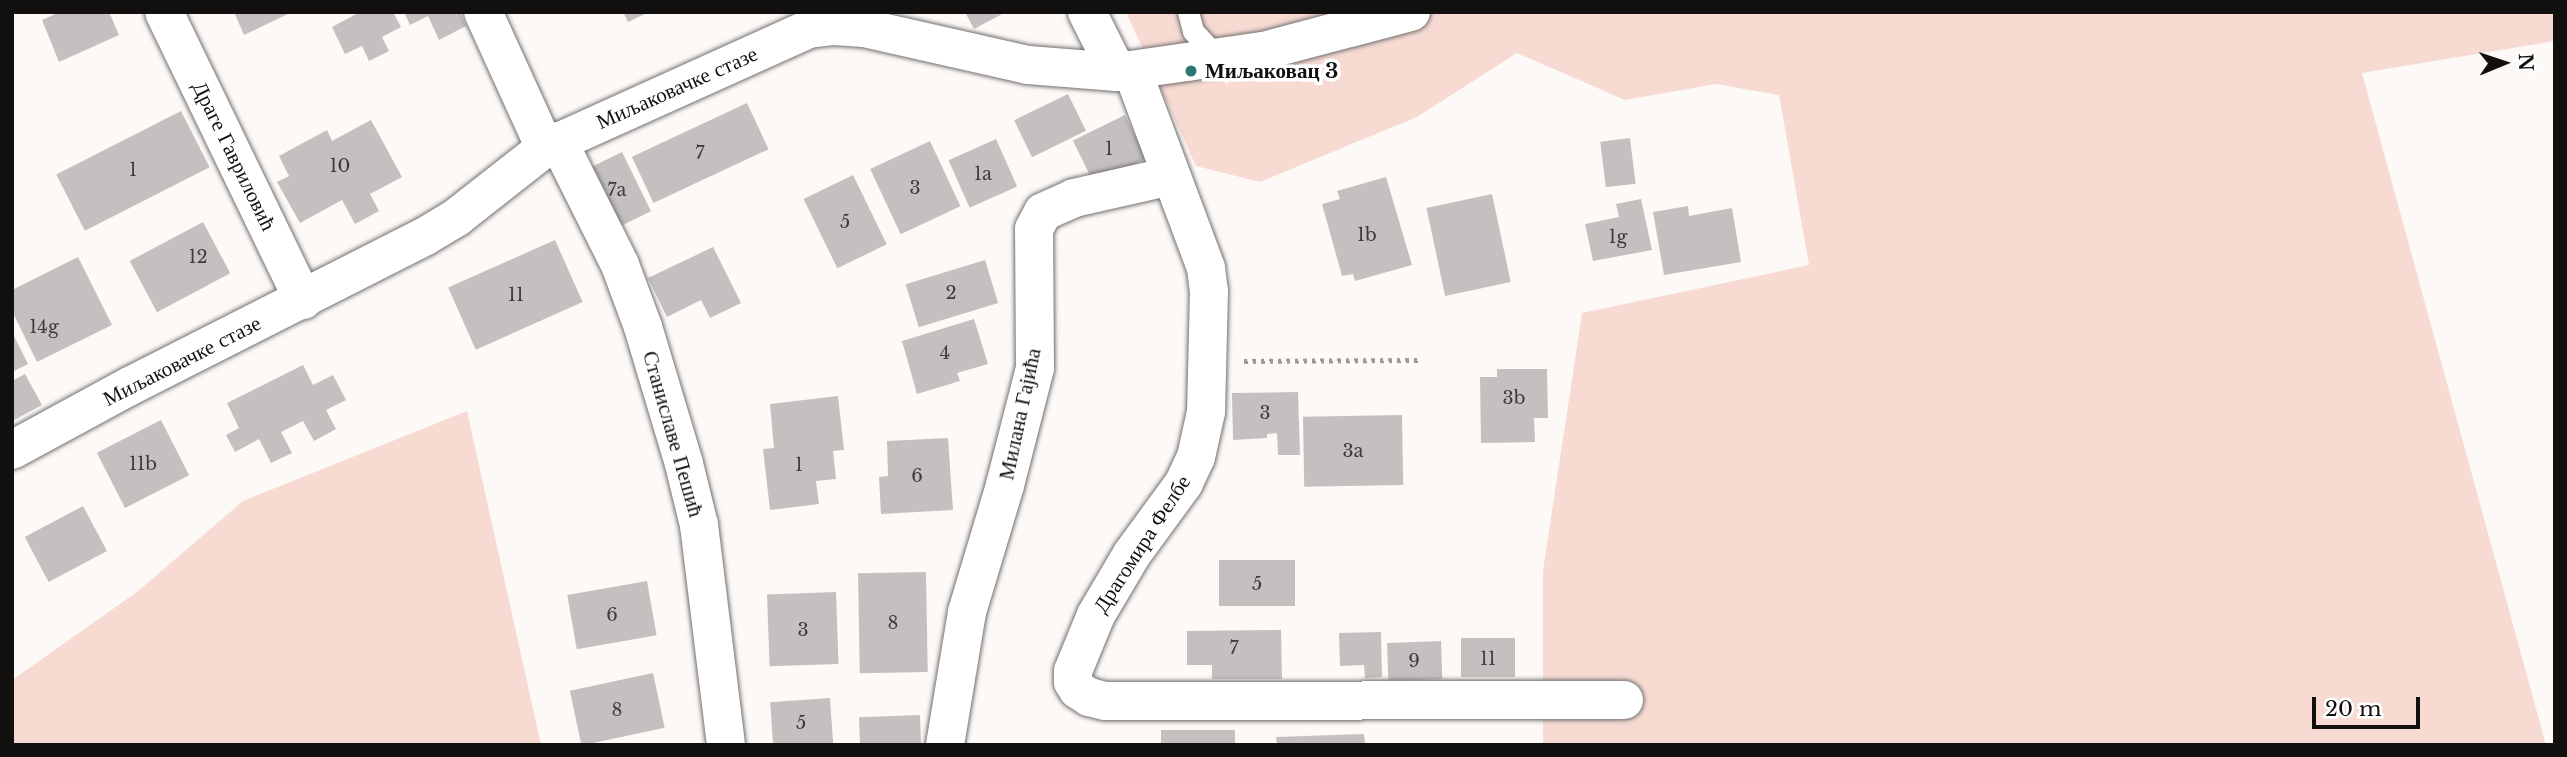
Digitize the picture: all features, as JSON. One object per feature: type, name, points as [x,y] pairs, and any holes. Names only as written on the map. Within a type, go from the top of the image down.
[{"type":"street","name":"Драге Гавриловић","points":[[164,12],[303,300]]},
{"type":"street","name":"Станиславе Пешић","points":[[482,12],[620,265],[643,327],[699,524],[726,745]]},
{"type":"street","name":"Драгомира Фелбе","points":[[1087,12],[1125,71],[1171,176],[1206,268],[1208,361],[1206,412],[1196,457],[1184,483],[1132,554],[1096,615],[1073,671],[1073,682],[1078,690],[1088,697],[1105,701],[1624,700]]},
{"type":"street","name":"Миљаковачке стазе","points":[[12,450],[130,386],[425,237],[457,217],[552,144],[804,21],[864,28],[1028,65],[1125,71],[1219,59],[1411,12]]},
{"type":"street","name":"Милана Гајића","points":[[945,745],[967,612],[1005,485],[1035,368],[1034,229],[1043,212],[1074,198],[1171,176]]},
{"type":"lane","points":[[1188,12],[1193,31],[1219,59]]},
{"type":"path","points":[[1208,361],[1418,360]]},
{"type":"shaded area","points":[[1126,12],[2555,12],[2555,41],[2362,73],[2546,745],[1543,745],[1543,571],[1582,313],[1809,265],[1779,95],[1716,84],[1625,100],[1517,53],[1417,117],[1260,182],[1196,166]]},
{"type":"shaded area","points":[[467,411],[541,745],[12,745],[12,680],[137,592],[243,501]]},
{"type":"building","points":[[60,12],[109,12],[119,35],[59,62],[42,20]]},
{"type":"building","points":[[234,12],[292,12],[244,35]]},
{"type":"building","points":[[360,12],[393,12],[401,27],[382,37],[389,51],[369,61],[362,46],[345,54],[332,27]]},
{"type":"building","points":[[404,12],[460,12],[466,26],[439,40],[428,16],[410,25]]},
{"type":"building","points":[[623,12],[649,12],[628,22]]},
{"type":"building","points":[[965,12],[1006,12],[974,29]]},
{"type":"building","points":[[1068,94],[1086,131],[1032,157],[1014,120]]},
{"type":"building","points":[[747,103],[769,149],[653,203],[632,157]]},
{"type":"building","points":[[181,111],[210,167],[85,231],[56,175]]},
{"type":"building","points":[[1125,115],[1146,158],[1094,184],[1073,140]]},
{"type":"building","points":[[371,120],[402,177],[370,194],[379,211],[355,224],[342,200],[300,223],[277,182],[289,176],[279,156],[327,130],[332,141]]},
{"type":"building","points":[[1630,138],[1636,184],[1606,187],[1600,142]]},
{"type":"building","points":[[996,139],[1017,187],[970,208],[948,160]]},
{"type":"building","points":[[930,141],[960,206],[901,234],[870,169]]},
{"type":"building","points":[[622,152],[651,211],[613,230],[584,170]]},
{"type":"building","points":[[853,175],[887,244],[837,268],[804,199]]},
{"type":"building","points":[[1386,177],[1412,265],[1355,281],[1353,274],[1342,276],[1322,204],[1340,199],[1337,191]]},
{"type":"building","points":[[1492,194],[1511,282],[1445,296],[1426,208]]},
{"type":"building","points":[[1641,199],[1652,250],[1593,261],[1585,224],[1619,217],[1616,204]]},
{"type":"building","points":[[1688,206],[1689,216],[1732,208],[1741,262],[1664,275],[1653,212]]},
{"type":"building","points":[[203,222],[230,273],[157,312],[130,261]]},
{"type":"building","points":[[555,240],[583,302],[476,350],[448,288]]},
{"type":"building","points":[[713,247],[741,303],[710,318],[701,300],[667,317],[648,278]]},
{"type":"building","points":[[78,257],[112,325],[37,362],[12,311],[12,290]]},
{"type":"building","points":[[985,260],[998,303],[919,327],[906,284]]},
{"type":"building","points":[[974,319],[988,364],[957,373],[960,381],[917,394],[902,341]]},
{"type":"building","points":[[12,332],[28,364],[12,372]]},
{"type":"building","points":[[303,365],[313,385],[333,375],[346,400],[326,410],[336,429],[314,441],[303,421],[281,432],[292,453],[271,463],[259,439],[235,452],[226,435],[239,428],[227,403]]},
{"type":"building","points":[[1497,369],[1547,369],[1548,418],[1534,418],[1535,442],[1481,443],[1480,377],[1497,377]]},
{"type":"building","points":[[25,374],[42,405],[12,421],[12,381]]},
{"type":"building","points":[[1298,392],[1300,455],[1278,455],[1277,433],[1267,434],[1267,438],[1233,440],[1232,393]]},
{"type":"building","points":[[838,396],[844,450],[833,451],[836,479],[816,481],[819,504],[770,510],[763,449],[774,448],[770,404]]},
{"type":"building","points":[[1402,415],[1403,485],[1304,487],[1303,417]]},
{"type":"building","points":[[161,420],[189,475],[125,508],[97,453]]},
{"type":"building","points":[[948,438],[953,510],[881,514],[879,477],[888,476],[887,441]]},
{"type":"building","points":[[83,506],[107,551],[49,582],[25,537]]},
{"type":"building","points":[[1219,560],[1295,560],[1295,606],[1219,606]]},
{"type":"building","points":[[926,572],[928,672],[860,673],[858,573]]},
{"type":"building","points":[[647,581],[657,635],[577,649],[567,595]]},
{"type":"building","points":[[836,592],[839,664],[770,666],[767,594]]},
{"type":"building","points":[[1281,630],[1282,679],[1212,679],[1212,665],[1187,665],[1187,631]]},
{"type":"building","points":[[1381,632],[1382,677],[1365,678],[1364,665],[1340,666],[1339,633]]},
{"type":"building","points":[[1461,638],[1515,638],[1515,677],[1461,677]]},
{"type":"building","points":[[1441,641],[1442,679],[1388,681],[1387,643]]},
{"type":"building","points":[[653,673],[665,728],[581,745],[570,691]]},
{"type":"building","points":[[830,698],[833,745],[773,745],[770,702]]},
{"type":"building","points":[[920,715],[921,745],[860,745],[859,717]]},
{"type":"building","points":[[1161,730],[1235,730],[1235,745],[1161,745]]},
{"type":"building","points":[[1364,734],[1365,745],[1277,745],[1276,737]]},
{"type":"place","name":"Миљаковац 3","points":[[1191,71]]}]
